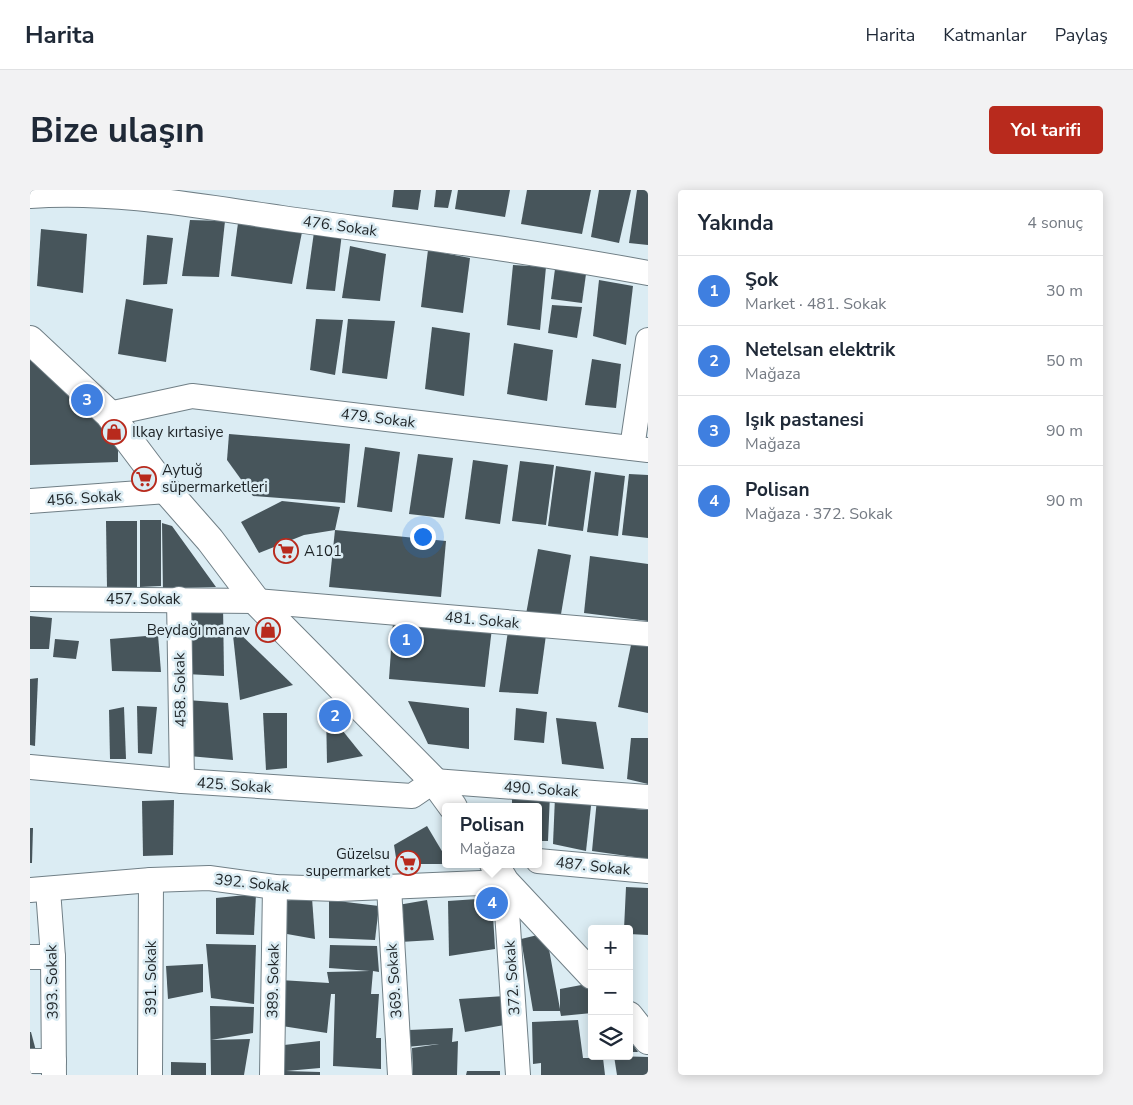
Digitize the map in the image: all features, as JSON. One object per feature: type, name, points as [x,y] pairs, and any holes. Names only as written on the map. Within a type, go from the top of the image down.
[{"type":"street","name":"476. Sokak","points":[[30,196],[70,192],[152,195],[548,254],[648,273]]},
{"type":"street","points":[[30,340],[110,414],[167,492],[210,540],[256,601],[434,781],[450,803]]},
{"type":"street","points":[[640,449],[648,340]]},
{"type":"street","name":"479. Sokak","points":[[110,414],[192,396],[640,449]]},
{"type":"street","name":"456. Sokak","points":[[30,501],[167,492]]},
{"type":"street","name":"457. Sokak","points":[[30,598],[256,601]]},
{"type":"street","name":"458. Sokak","points":[[178,599],[182,781]]},
{"type":"street","name":"481. Sokak","points":[[256,601],[648,634]]},
{"type":"street","name":"425. Sokak","points":[[30,767],[182,781],[412,796],[434,781]]},
{"type":"street","name":"490. Sokak","points":[[434,781],[648,797]]},
{"type":"street","name":"487. Sokak","points":[[542,861],[648,871]]},
{"type":"street","points":[[500,873],[588,971]]},
{"type":"street","name":"392. Sokak","points":[[39,890],[151,880],[209,878],[275,887],[389,887],[500,873]]},
{"type":"street","name":"372. Sokak","points":[[500,873],[518,1075]]},
{"type":"street","name":"391. Sokak","points":[[150,1075],[151,880]]},
{"type":"street","name":"389. Sokak","points":[[272,1075],[275,887]]},
{"type":"street","name":"369. Sokak","points":[[389,887],[400,1075]]},
{"type":"street","name":"393. Sokak","points":[[39,890],[42,957],[54,1068]]},
{"type":"street","points":[[633,1016],[648,1018]]},
{"type":"street","points":[[633,1020],[648,1040]]},
{"type":"street","points":[[30,1061],[54,1068]]},
{"type":"building","points":[[394,190],[421,190],[418,210],[392,207]]},
{"type":"building","points":[[436,190],[452,190],[448,208],[434,207]]},
{"type":"building","points":[[458,190],[510,190],[505,217],[455,209]]},
{"type":"building","points":[[527,190],[591,190],[582,234],[521,224]]},
{"type":"building","points":[[599,190],[631,190],[619,243],[591,237]]},
{"type":"building","points":[[637,190],[648,190],[648,245],[629,243]]},
{"type":"building","points":[[190,220],[225,221],[219,277],[182,276]]},
{"type":"building","points":[[238,223],[302,232],[292,284],[231,276]]},
{"type":"building","points":[[41,229],[87,234],[83,293],[37,286]]},
{"type":"building","points":[[314,232],[342,233],[335,291],[306,289]]},
{"type":"building","points":[[147,235],[173,238],[167,284],[143,285]]},
{"type":"building","points":[[350,246],[386,254],[380,301],[342,298]]},
{"type":"building","points":[[428,250],[470,258],[463,313],[421,307]]},
{"type":"building","points":[[513,265],[546,267],[540,330],[507,325]]},
{"type":"building","points":[[555,269],[586,274],[582,303],[551,299]]},
{"type":"building","points":[[599,280],[633,286],[626,345],[593,336]]},
{"type":"building","points":[[126,299],[173,309],[166,362],[118,354]]},
{"type":"building","points":[[552,305],[582,307],[577,338],[548,333]]},
{"type":"building","points":[[316,319],[343,320],[335,375],[310,370]]},
{"type":"building","points":[[348,319],[395,321],[387,379],[342,373]]},
{"type":"building","points":[[432,327],[470,333],[464,396],[425,389]]},
{"type":"building","points":[[514,343],[553,350],[547,401],[507,394]]},
{"type":"building","points":[[30,347],[118,433],[118,462],[30,465]]},
{"type":"building","points":[[592,359],[621,364],[616,408],[585,405]]},
{"type":"building","points":[[229,434],[350,444],[345,503],[253,496],[227,460]]},
{"type":"building","points":[[365,447],[400,452],[392,512],[357,507]]},
{"type":"building","points":[[418,454],[453,458],[444,518],[409,514]]},
{"type":"building","points":[[473,460],[508,465],[500,524],[465,519]]},
{"type":"building","points":[[520,461],[554,465],[546,525],[512,521]]},
{"type":"building","points":[[556,466],[591,471],[583,531],[548,526]]},
{"type":"building","points":[[595,472],[625,476],[618,536],[587,532]]},
{"type":"building","points":[[629,474],[648,475],[648,538],[622,535]]},
{"type":"building","points":[[282,501],[340,507],[335,530],[304,535],[259,553],[241,522]]},
{"type":"building","points":[[140,520],[161,520],[161,586],[140,587]]},
{"type":"building","points":[[106,521],[137,521],[137,587],[107,588]]},
{"type":"building","points":[[162,523],[172,526],[216,587],[181,588],[163,593]]},
{"type":"building","points":[[335,530],[446,541],[441,597],[329,587]]},
{"type":"building","points":[[538,549],[571,555],[560,620],[526,614]]},
{"type":"building","points":[[590,556],[648,564],[648,621],[584,613]]},
{"type":"building","points":[[223,604],[224,676],[186,674],[184,606]]},
{"type":"building","points":[[30,616],[52,618],[49,649],[30,649]]},
{"type":"building","points":[[393,622],[492,628],[485,687],[389,679]]},
{"type":"building","points":[[232,626],[293,685],[240,700]]},
{"type":"building","points":[[508,631],[546,635],[538,694],[499,692]]},
{"type":"building","points":[[158,635],[161,672],[112,671],[110,639]]},
{"type":"building","points":[[55,639],[79,641],[76,659],[53,657]]},
{"type":"building","points":[[631,645],[648,645],[648,713],[618,707]]},
{"type":"building","points":[[38,678],[35,746],[30,745],[30,679]]},
{"type":"building","points":[[187,700],[228,703],[233,760],[189,756]]},
{"type":"building","points":[[408,701],[469,708],[469,749],[428,744]]},
{"type":"building","points":[[137,706],[157,707],[152,754],[138,753]]},
{"type":"building","points":[[124,707],[126,759],[110,759],[109,710]]},
{"type":"building","points":[[516,708],[547,712],[544,743],[514,740]]},
{"type":"building","points":[[326,710],[363,756],[327,763]]},
{"type":"building","points":[[263,713],[287,713],[287,768],[266,770]]},
{"type":"building","points":[[556,718],[596,722],[604,769],[562,764]]},
{"type":"building","points":[[631,738],[648,738],[648,784],[627,779]]},
{"type":"building","points":[[550,794],[548,841],[542,841],[542,803],[512,803],[512,795]]},
{"type":"building","points":[[555,797],[592,797],[586,851],[553,844]]},
{"type":"building","points":[[597,799],[636,801],[635,809],[648,810],[648,859],[592,851]]},
{"type":"building","points":[[174,800],[173,855],[143,856],[142,801]]},
{"type":"building","points":[[427,826],[442,851],[442,864],[397,864],[394,845]]},
{"type":"building","points":[[30,828],[33,828],[32,863],[30,863]]},
{"type":"building","points":[[626,887],[648,888],[648,935],[633,934],[633,925],[624,925]]},
{"type":"building","points":[[256,894],[254,935],[216,934],[216,898]]},
{"type":"building","points":[[312,898],[315,939],[287,934],[281,901]]},
{"type":"building","points":[[492,898],[495,949],[449,956],[448,901]]},
{"type":"building","points":[[329,900],[379,906],[375,940],[329,938]]},
{"type":"building","points":[[427,900],[434,940],[400,942],[398,905]]},
{"type":"building","points":[[546,933],[560,1009],[560,989],[588,984],[588,1013],[561,1016],[560,1011],[533,1011],[521,939]]},
{"type":"building","points":[[206,944],[256,945],[254,1004],[211,998]]},
{"type":"building","points":[[330,945],[377,946],[379,972],[373,971],[371,994],[379,994],[376,1038],[381,1038],[381,1069],[333,1066],[335,994],[331,994],[327,1033],[282,1026],[280,980],[329,983],[327,972],[370,971],[329,968]]},
{"type":"building","points":[[203,964],[203,992],[168,999],[166,966]]},
{"type":"building","points":[[505,996],[510,1024],[465,1032],[459,999]]},
{"type":"building","points":[[210,1006],[254,1007],[253,1033],[211,1040],[250,1039],[244,1075],[211,1075]]},
{"type":"building","points":[[578,1020],[583,1058],[603,1060],[605,1075],[541,1075],[541,1063],[533,1064],[532,1022]]},
{"type":"building","points":[[453,1028],[452,1042],[458,1041],[457,1075],[413,1075],[412,1048],[439,1044],[406,1047],[409,1030]]},
{"type":"building","points":[[31,1032],[36,1051],[30,1051]]},
{"type":"building","points":[[320,1041],[320,1068],[286,1071],[320,1072],[320,1075],[284,1075],[284,1045]]},
{"type":"building","points":[[633,1045],[638,1052],[633,1052]]},
{"type":"building","points":[[633,1057],[648,1057],[648,1075],[617,1075],[615,1060],[633,1060]]},
{"type":"building","points":[[171,1062],[206,1063],[206,1075],[171,1075]]},
{"type":"building","points":[[467,1071],[500,1071],[500,1075],[466,1075]]},
{"type":"place","name":"Işık pastanesi","points":[[87,400]]},
{"type":"place","name":"Ilkay kırtasiye","points":[[114,432]]},
{"type":"place","name":"Aytuğ süpermarketleri","points":[[144,479]]},
{"type":"place","name":"A101","points":[[286,551]]},
{"type":"place","name":"Beydağı manav","points":[[268,630]]},
{"type":"place","name":"Şok","points":[[406,640]]},
{"type":"place","name":"Netelsan elektrik","points":[[335,716]]},
{"type":"place","name":"Güzelsu supermarket","points":[[408,863]]},
{"type":"place","name":"Polisan","points":[[492,903]]}]
